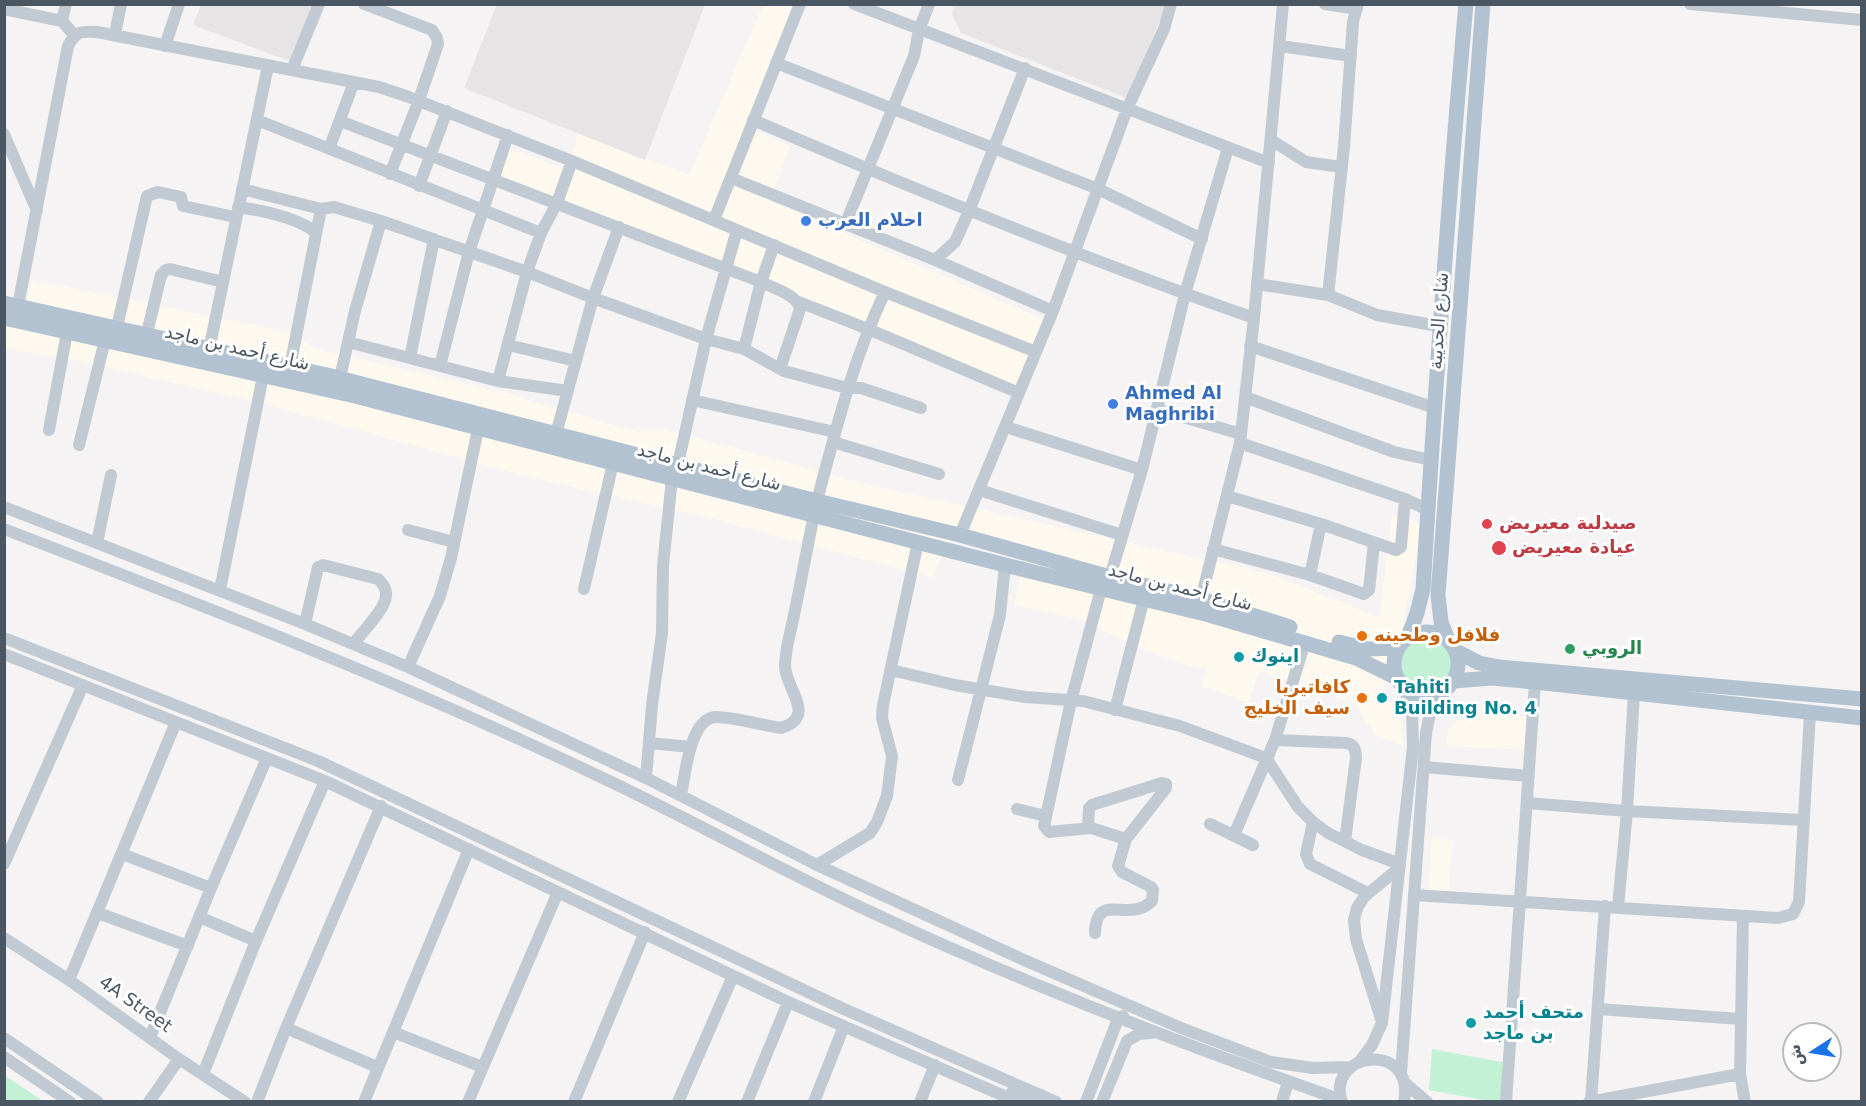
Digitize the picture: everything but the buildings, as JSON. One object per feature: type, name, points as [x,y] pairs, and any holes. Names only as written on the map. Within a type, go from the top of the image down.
[{"type":"main road","name":"شارع الحديبة","points":[[1403,642],[1417,613],[1423,589],[1438,326],[1466,4]]},
{"type":"main road","name":"شارع الحديبة","points":[[1452,646],[1441,622],[1438,595],[1484,7]]},
{"type":"main road","name":"شارع أحمد بن ماجد","points":[[11,304],[340,378],[678,464],[918,542],[1005,565],[1201,599],[1358,647],[1378,650],[1403,642]]},
{"type":"main road","name":"شارع أحمد بن ماجد","points":[[4,318],[355,396],[672,479],[960,535],[1106,583],[1144,599],[1356,658],[1401,683]]},
{"type":"main road","points":[[1452,646],[1458,671],[1454,681],[1439,694],[1427,697],[1415,694],[1401,683],[1394,668],[1394,658],[1403,642],[1424,631],[1433,632],[1479,663],[1499,667],[1862,699]]},
{"type":"main road","points":[[1454,681],[1492,678],[1862,718]]},
{"type":"street","points":[[62,21],[66,4]]},
{"type":"street","points":[[115,34],[121,4]]},
{"type":"street","points":[[165,46],[179,4]]},
{"type":"street","points":[[292,70],[319,4]]},
{"type":"street","points":[[364,4],[432,30],[438,44],[390,174]]},
{"type":"street","points":[[714,220],[800,4]]},
{"type":"street","points":[[854,4],[1269,163]]},
{"type":"street","points":[[845,225],[914,56],[919,30],[929,4]]},
{"type":"street","points":[[960,535],[1053,311],[1127,109],[1164,29],[1172,4]]},
{"type":"street","points":[[1201,599],[1240,439],[1254,318],[1283,4]]},
{"type":"street","points":[[1324,4],[1357,7],[1353,22],[1328,295]]},
{"type":"street","points":[[1690,4],[1862,20]]},
{"type":"street","points":[[4,9],[62,21],[75,36]]},
{"type":"street","points":[[11,304],[38,212],[68,46],[79,32],[86,32],[115,34],[165,46],[379,87],[419,100],[572,160],[885,292],[1036,352]]},
{"type":"street","points":[[1280,46],[1351,56]]},
{"type":"street","points":[[776,63],[1098,189],[1202,239]]},
{"type":"street","points":[[209,350],[268,66]]},
{"type":"street","points":[[935,261],[955,242],[1025,68]]},
{"type":"street","points":[[329,149],[354,82]]},
{"type":"street","points":[[419,186],[447,111]]},
{"type":"street","points":[[257,120],[542,233]]},
{"type":"street","points":[[753,120],[868,170],[1074,253],[1254,318]]},
{"type":"street","points":[[340,121],[761,282],[799,302],[1019,393]]},
{"type":"street","points":[[4,134],[38,212]]},
{"type":"street","points":[[440,366],[482,211],[508,135]]},
{"type":"street","points":[[1271,140],[1306,162],[1341,167]]},
{"type":"street","points":[[1126,839],[1096,828],[1049,832],[1044,826],[1071,701],[1142,470],[1185,294],[1228,148]]},
{"type":"street","points":[[498,381],[527,272],[557,203],[572,160]]},
{"type":"street","points":[[731,178],[1053,311]]},
{"type":"street","points":[[242,189],[321,209],[334,207],[381,221],[527,272],[706,339],[744,349],[780,369],[847,388],[861,388],[921,408]]},
{"type":"street","points":[[117,327],[147,196],[158,192],[181,197],[183,206],[237,212],[253,209],[303,224],[316,233]]},
{"type":"street","points":[[290,367],[321,209]]},
{"type":"street","points":[[340,378],[381,221]]},
{"type":"street","points":[[556,434],[593,298],[619,227]]},
{"type":"street","points":[[678,464],[706,339],[724,269],[737,230]]},
{"type":"street","points":[[410,358],[434,239]]},
{"type":"street","points":[[744,349],[761,282],[774,245]]},
{"type":"street","points":[[147,333],[161,275],[166,270],[170,269],[223,282]]},
{"type":"street","points":[[1257,284],[1328,295],[1377,315],[1438,326]]},
{"type":"street","points":[[681,795],[691,747],[699,726],[712,717],[781,729],[797,717],[798,705],[785,665],[815,508],[847,388],[868,329],[885,292]]},
{"type":"street","points":[[780,369],[800,309],[799,302]]},
{"type":"street","points":[[49,430],[67,332]]},
{"type":"street","points":[[80,445],[105,340]]},
{"type":"street","points":[[348,342],[498,381],[568,391]]},
{"type":"street","points":[[508,345],[576,361]]},
{"type":"street","points":[[1250,346],[1435,408]]},
{"type":"street","points":[[220,590],[263,376]]},
{"type":"street","points":[[1245,397],[1394,452],[1431,460]]},
{"type":"street","points":[[692,400],[834,437],[939,474]]},
{"type":"street","points":[[1156,409],[1405,499],[1428,510]]},
{"type":"street","points":[[1006,427],[1142,470]]},
{"type":"street","points":[[408,667],[440,596],[478,429]]},
{"type":"street","points":[[584,589],[614,463]]},
{"type":"street","points":[[97,543],[111,475]]},
{"type":"street","points":[[646,778],[652,705],[662,633],[663,565],[672,479]]},
{"type":"street","points":[[979,490],[1122,535]]},
{"type":"street","points":[[1227,496],[1321,524],[1396,550],[1401,547],[1405,499]]},
{"type":"street","points":[[4,507],[220,590],[408,667],[646,778],[817,865],[1024,960],[1181,1028],[1270,1062],[1313,1068],[1355,1064],[1371,1058],[1382,1059],[1393,1064],[1403,1078],[1427,1101]]},
{"type":"street","points":[[1310,575],[1321,524]]},
{"type":"street","points":[[4,529],[190,600],[430,699],[607,780],[884,918],[1118,1019],[1330,1096],[1337,1101]]},
{"type":"street","points":[[408,530],[454,542]]},
{"type":"street","points":[[817,865],[870,833],[878,822],[887,796],[892,756],[882,718],[918,542]]},
{"type":"street","points":[[1213,549],[1310,575],[1360,593],[1367,593],[1374,543]]},
{"type":"street","points":[[958,780],[1000,615],[1005,565]]},
{"type":"street","points":[[305,624],[318,567],[378,579],[387,597],[353,644]]},
{"type":"street","points":[[1115,710],[1144,599]]},
{"type":"street","points":[[4,638],[318,761],[844,1009],[1056,1101]]},
{"type":"street","points":[[1234,835],[1275,740],[1305,642]]},
{"type":"street","points":[[4,654],[325,781],[788,1002],[1018,1101]]},
{"type":"street","points":[[891,670],[935,682],[1024,697],[1083,702],[1180,726],[1266,758],[1298,807],[1313,822],[1328,833],[1399,866]]},
{"type":"street","points":[[1506,1101],[1535,682]]},
{"type":"street","points":[[1342,1101],[1340,1086],[1344,1076],[1372,1045],[1382,1023],[1414,735],[1412,711],[1401,683]]},
{"type":"street","points":[[4,864],[83,685]]},
{"type":"street","points":[[1634,693],[1627,811],[1598,1009],[1590,1101],[1614,1100],[1740,1074]]},
{"type":"street","points":[[1404,1101],[1403,1078],[1424,767],[1428,723],[1439,694]]},
{"type":"street","points":[[1414,895],[1743,916],[1784,917],[1793,914],[1799,902],[1810,713]]},
{"type":"street","points":[[69,981],[176,722]]},
{"type":"street","points":[[1275,740],[1346,743],[1354,746],[1356,758],[1345,841]]},
{"type":"street","points":[[649,743],[691,747]]},
{"type":"street","points":[[150,1037],[267,758]]},
{"type":"street","points":[[1424,767],[1529,776]]},
{"type":"street","points":[[203,1074],[256,941],[325,781]]},
{"type":"street","points":[[1088,828],[1089,808],[1092,805],[1162,783],[1166,784],[1166,789],[1126,839],[1118,868],[1151,886],[1152,902],[1141,909],[1100,912],[1095,920],[1095,933]]},
{"type":"street","points":[[1527,803],[1627,811],[1803,820]]},
{"type":"street","points":[[257,1101],[381,806]]},
{"type":"street","points":[[1017,809],[1046,816]]},
{"type":"street","points":[[1313,822],[1307,848],[1307,859],[1310,864],[1368,892]]},
{"type":"street","points":[[1210,824],[1253,845]]},
{"type":"street","points":[[364,1101],[469,849]]},
{"type":"street","points":[[122,854],[211,888]]},
{"type":"street","points":[[1382,1023],[1354,933],[1354,920],[1357,908],[1368,892],[1399,866]]},
{"type":"street","points":[[468,1101],[558,892]]},
{"type":"street","points":[[98,913],[188,946]]},
{"type":"street","points":[[1743,916],[1740,1074],[1745,1101]]},
{"type":"street","points":[[199,917],[256,941]]},
{"type":"street","points":[[574,1101],[645,932]]},
{"type":"street","name":"4A Street","points":[[4,938],[179,1059],[245,1101]]},
{"type":"street","points":[[678,1101],[733,976]]},
{"type":"street","points":[[747,1101],[788,1002]]},
{"type":"street","points":[[1598,1009],[1741,1019]]},
{"type":"street","points":[[1086,1101],[1118,1019],[1128,1014],[1181,1028]]},
{"type":"street","points":[[814,1101],[844,1026]]},
{"type":"street","points":[[286,1028],[377,1067]]},
{"type":"street","points":[[393,1032],[482,1067]]},
{"type":"street","points":[[1101,1101],[1127,1041],[1139,1034],[1154,1033]]},
{"type":"street","points":[[4,1038],[98,1101]]},
{"type":"street","points":[[4,1057],[70,1101]]},
{"type":"street","points":[[149,1101],[179,1059]]},
{"type":"street","points":[[1101,1064],[1107,1062],[1110,1070],[1101,1101]]},
{"type":"street","points":[[920,1101],[935,1065]]},
{"type":"street","points":[[1282,1101],[1288,1082]]},
{"type":"street","points":[[993,1090],[999,1086],[1032,1101],[1037,1100],[1041,1095]]},
{"type":"shaded area","points":[[497,4],[705,5],[645,160],[464,88]]},
{"type":"shaded area","points":[[955,4],[1166,5],[1129,99],[961,33],[952,14]]},
{"type":"shaded area","points":[[201,5],[313,5],[292,62],[193,25]]},
{"type":"shaded area","points":[[763,5],[793,5],[744,126],[790,146],[770,201],[1049,322],[1016,396],[498,180],[510,149],[568,170],[578,133],[689,175]]},
{"type":"shaded area","points":[[32,280],[293,333],[313,348],[502,392],[638,432],[664,429],[862,483],[1270,574],[1379,617],[1392,516],[1422,523],[1401,636],[1383,691],[1401,722],[1404,746],[1375,735],[1355,704],[1259,671],[1249,703],[1201,686],[1206,669],[1176,662],[1142,649],[1079,619],[1014,605],[1026,554],[952,538],[938,564],[934,578],[702,516],[516,474],[261,403],[79,361],[5,348],[4,326],[20,329]]},
{"type":"shaded area","points":[[1470,715],[1530,716],[1524,750],[1447,746],[1448,729],[1459,719]]},
{"type":"shaded area","points":[[1432,837],[1453,840],[1448,892],[1428,891]]},
{"type":"green space","points":[[1426,639],[1444,646],[1451,664],[1444,682],[1426,689],[1408,682],[1401,664],[1408,646]]},
{"type":"green space","points":[[1432,1049],[1506,1063],[1501,1101],[1489,1101],[1429,1090]]},
{"type":"green space","points":[[4,1075],[43,1101],[5,1101]]},
{"type":"place","name":"احلام العرب","points":[[806,221]]},
{"type":"place","name":"Ahmed Al Maghribi","points":[[1113,404]]},
{"type":"place","name":"صيدلية معيريض","points":[[1487,524]]},
{"type":"place","name":"عيادة معيريض","points":[[1499,548]]},
{"type":"place","name":"فلافل وطحينه","points":[[1362,636]]},
{"type":"place","name":"الروبي","points":[[1570,649]]},
{"type":"place","name":"اينوك","points":[[1239,657]]},
{"type":"place","name":"كافاتيريا سيف الخليج","points":[[1362,698]]},
{"type":"place","name":"Tahiti Building No. 4","points":[[1382,698]]},
{"type":"place","name":"متحف أحمد بن ماجد","points":[[1471,1023]]}]
